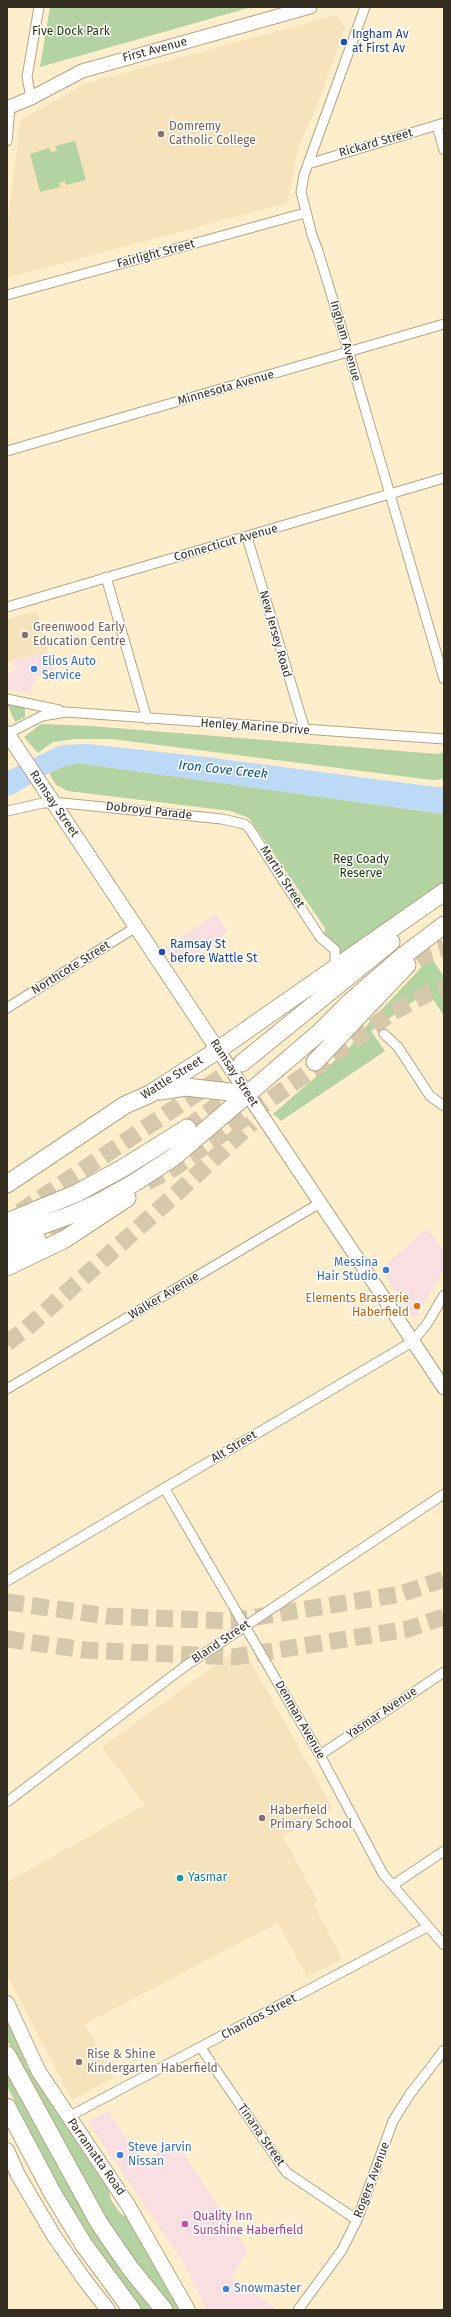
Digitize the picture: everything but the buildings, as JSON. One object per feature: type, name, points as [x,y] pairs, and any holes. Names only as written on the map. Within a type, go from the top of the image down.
[{"type":"highway","points":[[335,969],[444,892]]},
{"type":"highway","points":[[242,1063],[359,967],[444,904]]},
{"type":"highway","points":[[7,1267],[65,1239],[152,1180],[174,1157],[320,1032],[349,1003],[403,956],[444,925]]},
{"type":"highway","points":[[315,1062],[444,928]]},
{"type":"highway","name":"Wattle Street","points":[[7,1184],[125,1105],[150,1094],[218,1050],[335,969]]},
{"type":"highway","points":[[150,1094],[171,1088],[186,1087],[247,1094]]},
{"type":"highway","points":[[7,1222],[77,1193],[123,1168],[187,1128]]},
{"type":"highway","points":[[7,1238],[68,1216],[98,1202],[134,1183],[174,1157]]},
{"type":"highway","points":[[7,1252],[50,1233]]},
{"type":"highway","points":[[7,2055],[99,2224],[130,2268],[164,2310]]},
{"type":"highway","points":[[7,2107],[53,2194],[84,2245],[132,2310]]},
{"type":"main road","name":"First Avenue","points":[[8,108],[31,98],[82,71],[310,7]]},
{"type":"main road","name":"Ramsay Street","points":[[7,734],[40,781],[444,1388]]},
{"type":"main road","name":"Parramatta Road","points":[[7,2003],[39,2072],[136,2217],[188,2310]]},
{"type":"main road","points":[[7,2150],[11,2166],[54,2236],[84,2280],[108,2310]]},
{"type":"street","points":[[31,98],[27,77],[39,7]]},
{"type":"street","name":"Ingham Avenue","points":[[365,7],[308,164],[301,192],[444,679]]},
{"type":"street","points":[[7,141],[8,108]]},
{"type":"street","points":[[440,124],[444,150]]},
{"type":"street","name":"Rickard Street","points":[[308,164],[440,124]]},
{"type":"street","name":"Fairlight Street","points":[[7,295],[306,213]]},
{"type":"street","name":"Minnesota Avenue","points":[[7,452],[444,324]]},
{"type":"street","name":"Connecticut Avenue","points":[[7,607],[444,478]]},
{"type":"street","name":"New Jersey Road","points":[[247,536],[305,730]]},
{"type":"street","points":[[106,577],[147,719]]},
{"type":"street","name":"Henley Marine Drive","points":[[7,699],[66,712],[147,719],[444,739]]},
{"type":"street","name":"Henley Marine Drive","points":[[7,734],[42,716],[66,712]]},
{"type":"street","name":"Dobroyd Parade","points":[[7,812],[43,803],[54,803],[222,818],[244,824]]},
{"type":"street","name":"Martin Street","points":[[244,824],[249,828],[318,933],[335,950],[335,969]]},
{"type":"street","name":"Northcote Street","points":[[7,1008],[136,927]]},
{"type":"street","points":[[384,1034],[398,1047],[430,1096],[444,1106]]},
{"type":"street","name":"Walker Avenue","points":[[7,1389],[320,1203]]},
{"type":"street","name":"Alt Street","points":[[7,1581],[412,1342],[427,1324],[444,1295]]},
{"type":"street","name":"Denman Avenue","points":[[165,1489],[320,1755],[383,1874],[444,1946]]},
{"type":"street","name":"Bland Street","points":[[7,1802],[184,1667],[444,1494]]},
{"type":"street","name":"Yasmar Avenue","points":[[320,1755],[444,1672]]},
{"type":"street","points":[[393,1885],[444,1851]]},
{"type":"street","name":"Chandos Street","points":[[68,2117],[201,2048],[427,1927]]},
{"type":"street","name":"Tinana Street","points":[[201,2048],[286,2172],[357,2220]]},
{"type":"street","name":"Rogers Avenue","points":[[298,2310],[342,2250],[357,2220],[394,2121],[410,2094],[444,2050]]},
{"type":"shaded area","name":"Domremy Catholic College","points":[[336,15],[345,27],[318,103],[298,149],[287,203],[7,278],[7,232],[20,120],[87,83]]},
{"type":"shaded area","name":"Greenwood Early Education Centre","points":[[36,611],[48,651],[7,662],[7,620]]},
{"type":"shaded area","points":[[48,651],[53,670],[34,677],[36,684],[29,687],[32,694],[7,689],[7,673],[16,670],[13,661]]},
{"type":"shaded area","points":[[216,914],[228,932],[177,966],[165,948]]},
{"type":"shaded area","points":[[427,1228],[444,1251],[444,1269],[416,1317],[413,1317],[381,1269]]},
{"type":"shaded area","points":[[242,1646],[333,1809],[283,1836],[318,1902],[314,1905],[342,1959],[307,1977],[278,1923],[85,2024],[114,2078],[72,2100],[7,1975],[7,1882],[145,1805],[102,1747]]},
{"type":"shaded area","points":[[108,2111],[143,2163],[175,2141],[248,2251],[231,2277],[278,2310],[207,2310],[182,2260],[88,2122]]},
{"type":"green space","name":"Five Dock Park","points":[[50,7],[252,7],[40,67]]},
{"type":"green space","points":[[75,141],[86,180],[66,185],[65,181],[59,183],[60,187],[40,192],[30,154],[49,148],[51,152],[57,151],[55,146]]},
{"type":"green space","points":[[7,704],[23,706],[25,710],[25,717],[15,722]]},
{"type":"green space","points":[[41,724],[91,726],[438,754],[444,752],[444,779],[432,780],[112,739],[75,739],[53,742],[38,753],[24,737]]},
{"type":"green space","name":"Reg Coady Reserve","points":[[78,763],[444,814],[444,887],[341,957],[334,942],[324,935],[325,928],[249,818],[231,811],[68,791],[56,785],[49,773],[62,767]]},
{"type":"green space","points":[[431,957],[444,977],[444,1016],[428,991],[371,1031],[385,1051],[281,1121],[273,1114],[349,1048],[368,1024]]},
{"type":"green space","points":[[7,2020],[28,2068],[111,2191],[109,2192],[111,2200],[120,2213],[124,2216],[127,2214],[182,2310],[173,2310],[112,2230],[7,2040]]},
{"type":"green space","points":[[7,2069],[155,2310],[142,2310],[109,2270],[66,2201],[25,2125],[26,2124],[7,2086]]},
{"type":"water","name":"Iron Cove Creek","points":[[88,744],[206,757],[444,787],[444,814],[78,763],[62,767],[49,773],[14,794],[7,796],[7,771],[61,745]]},
{"type":"tunnel","points":[[396,974],[429,952],[444,948]]},
{"type":"tunnel","points":[[147,1182],[174,1168],[393,1012],[429,993],[444,988]]},
{"type":"tunnel","points":[[20,1212],[242,1063]]},
{"type":"tunnel","points":[[187,1128],[243,1086]]},
{"type":"tunnel","points":[[7,1343],[27,1328],[176,1194],[252,1123]]},
{"type":"tunnel","points":[[50,1233],[82,1218]]},
{"type":"tunnel","points":[[7,1602],[107,1616],[231,1621],[401,1594],[444,1579]]},
{"type":"tunnel","points":[[7,1639],[85,1650],[234,1657],[408,1629],[444,1617]]},
{"type":"place","name":"Ingham Av at First Av","points":[[344,42]]},
{"type":"place","name":"Domremy Catholic College","points":[[161,134]]},
{"type":"place","name":"Greenwood Early Education Centre","points":[[25,635]]},
{"type":"place","name":"Elios Auto Service","points":[[34,669]]},
{"type":"place","name":"Ramsay St before Wattle St","points":[[162,952]]},
{"type":"place","name":"Messina Hair Studio","points":[[386,1270]]},
{"type":"place","name":"Elements Brasserie Haberfield","points":[[417,1306]]},
{"type":"place","name":"Haberfield Primary School","points":[[262,1818]]},
{"type":"place","name":"Yasmar","points":[[180,1878]]},
{"type":"place","name":"Rise & Shine Kindergarten Haberfield","points":[[79,2062]]},
{"type":"place","name":"Steve Jarvin Nissan","points":[[120,2155]]},
{"type":"place","name":"Quality Inn Sunshine Haberfield","points":[[185,2224]]},
{"type":"place","name":"Snowmaster","points":[[226,2289]]}]
